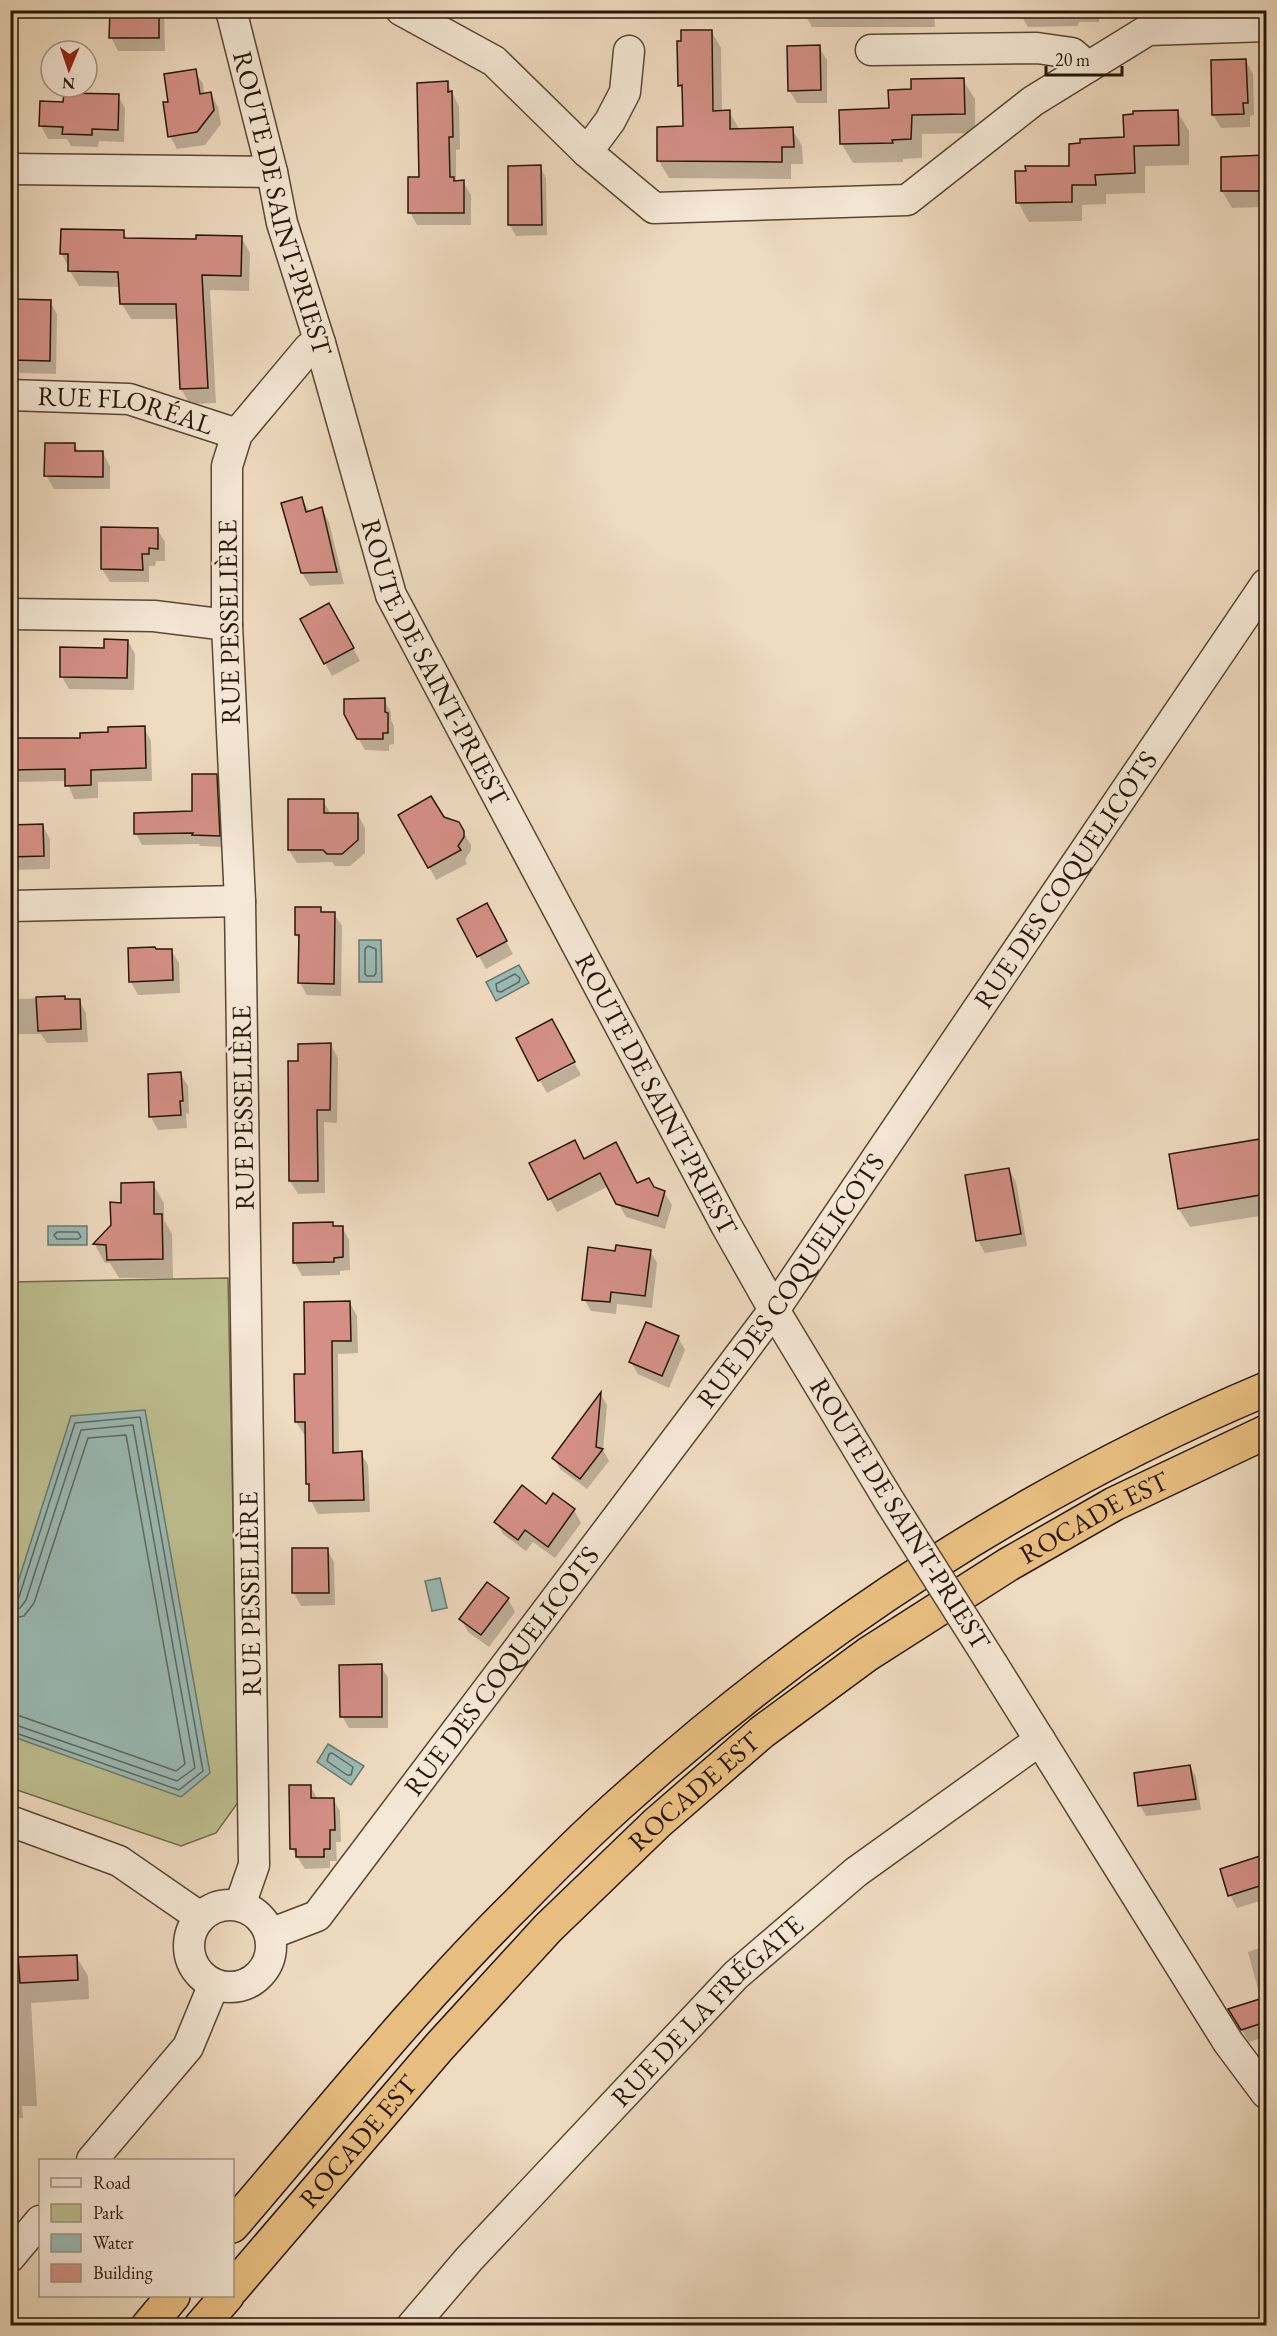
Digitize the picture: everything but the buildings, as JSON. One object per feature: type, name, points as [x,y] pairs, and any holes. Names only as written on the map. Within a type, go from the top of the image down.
[{"type":"highway","name":"ROCADE EST","points":[[234,2224],[403,2026],[516,1904],[630,1794],[747,1696],[846,1622],[996,1525],[1098,1468],[1266,1389]]},
{"type":"highway","name":"ROCADE EST","points":[[234,2287],[440,2046],[548,1928],[657,1823],[762,1732],[868,1654],[1009,1564],[1114,1504],[1266,1432]]},
{"type":"highway","points":[[148,2325],[171,2297]]},
{"type":"highway","points":[[201,2325],[224,2297]]},
{"type":"street","name":"ROUTE DE SAINT-PRIEST","points":[[231,10],[272,172],[282,223],[320,343],[391,595],[648,1080],[774,1310],[890,1502],[1228,2042],[1266,2093]]},
{"type":"street","points":[[401,10],[494,61],[587,152],[654,208],[907,200],[1033,101],[1148,30],[1266,26]]},
{"type":"street","points":[[871,50],[1037,48],[1072,53],[1088,67]]},
{"type":"street","points":[[587,152],[610,122],[625,92],[629,51]]},
{"type":"street","points":[[10,169],[272,172]]},
{"type":"street","name":"RUE PESSELIÈRE","points":[[240,1905],[254,1865],[240,901],[227,625],[227,466],[237,434],[309,348],[320,343]]},
{"type":"street","name":"RUE FLORÉAL","points":[[10,394],[129,399],[237,434]]},
{"type":"street","name":"RUE DES COQUELICOTS","points":[[270,1934],[317,1916],[774,1310],[1266,584]]},
{"type":"street","points":[[10,614],[154,616],[227,625]]},
{"type":"street","points":[[10,906],[240,901]]},
{"type":"street","name":"RUE DE LA FRÉGATE","points":[[412,2325],[468,2259],[736,1975],[856,1872],[1040,1740]]},
{"type":"street","points":[[10,1821],[119,1861],[200,1917]]},
{"type":"street","points":[[240,1905],[253,1911],[264,1921],[270,1934],[269,1960],[253,1981],[240,1986],[227,1987],[214,1984],[203,1978],[194,1967],[189,1955],[188,1941],[192,1928],[200,1917],[218,1906],[240,1905]]},
{"type":"street","points":[[93,2159],[188,2047],[214,1984]]},
{"type":"street","points":[[10,2257],[39,2222]]},
{"type":"green space","points":[[228,1278],[239,1801],[216,1833],[181,1846],[11,1788],[11,1282]]},
{"type":"water","points":[[359,940],[381,940],[382,982],[359,982]]},
{"type":"water","points":[[519,965],[529,983],[496,1001],[486,982]]},
{"type":"water","points":[[48,1226],[87,1226],[87,1245],[48,1245]]},
{"type":"water","points":[[145,1410],[210,1773],[181,1797],[11,1736],[11,1604],[71,1416]]},
{"type":"water","points":[[440,1578],[447,1608],[432,1611],[425,1581]]},
{"type":"water","points":[[328,1744],[364,1766],[351,1785],[317,1762]]}]
